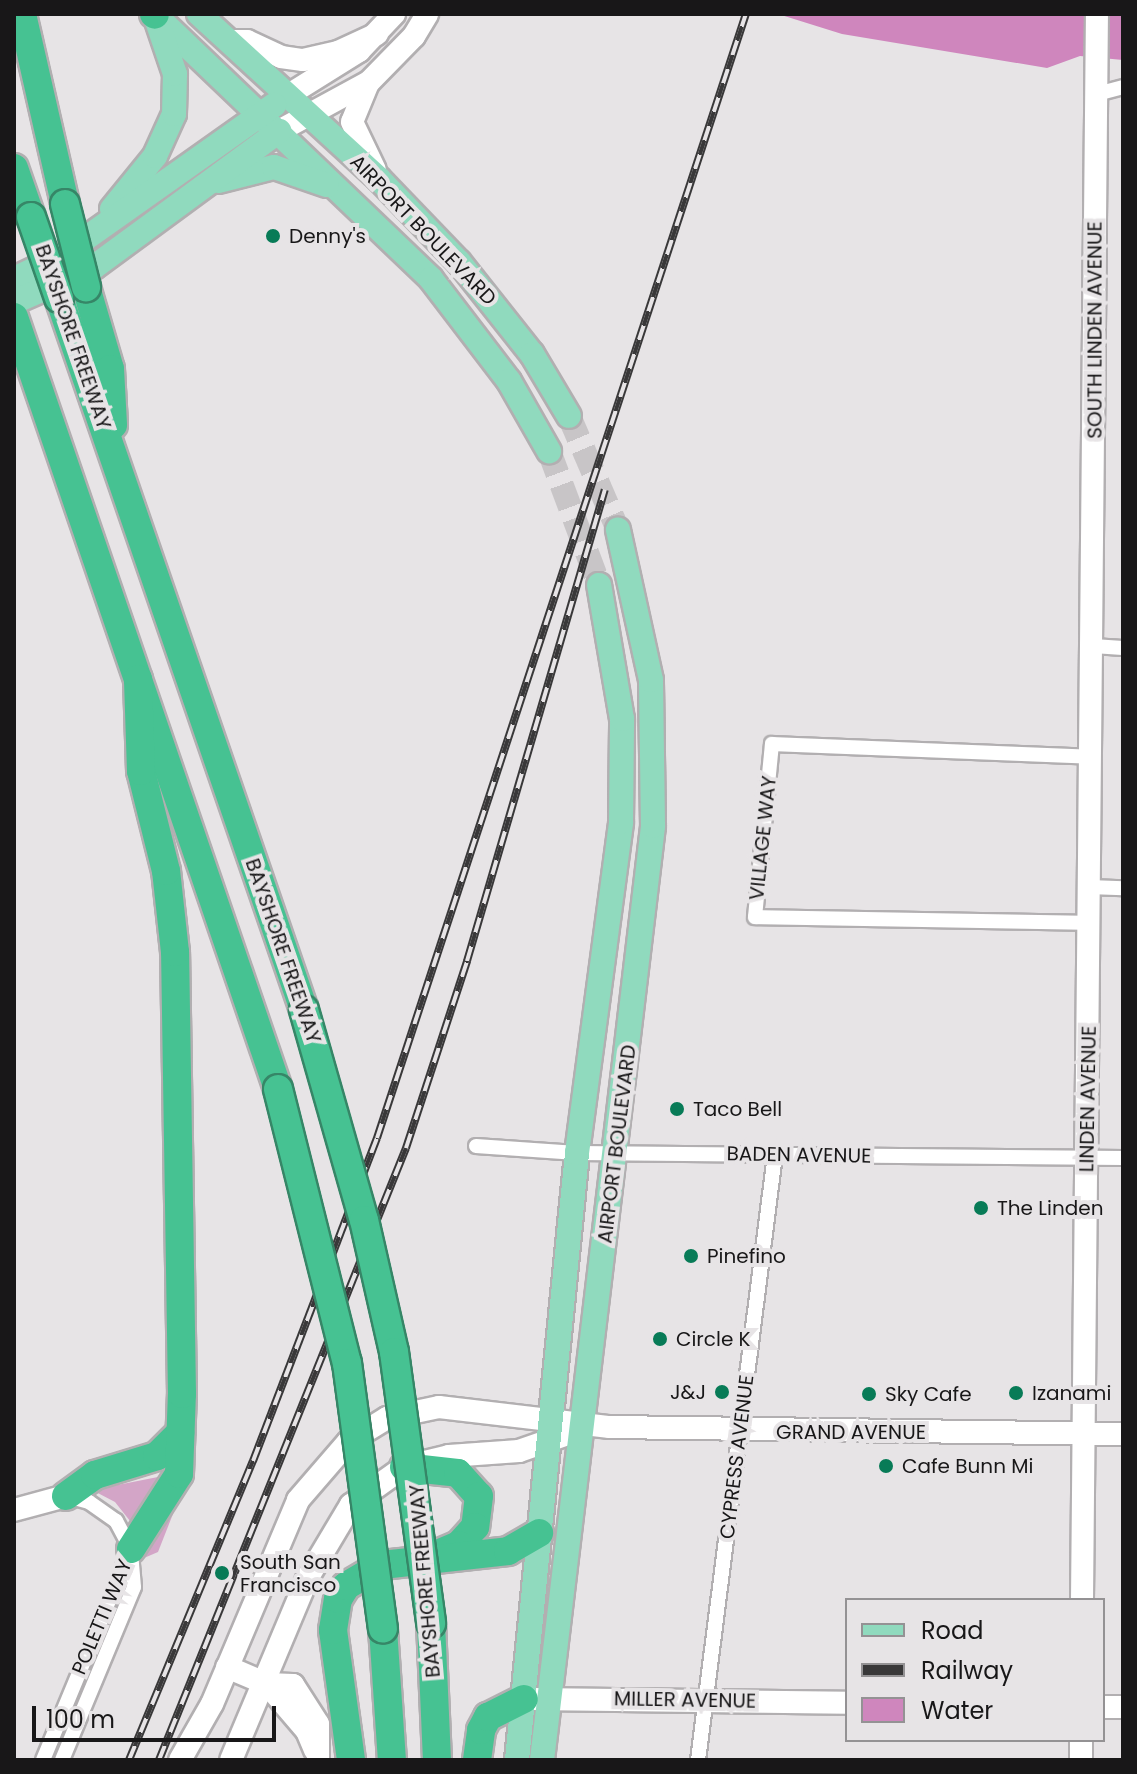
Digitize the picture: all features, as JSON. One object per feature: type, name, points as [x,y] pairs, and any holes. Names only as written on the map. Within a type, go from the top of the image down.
[{"type":"highway","points":[[22,14],[65,204],[110,369],[114,454]]},
{"type":"highway","name":"BAYSHORE FREEWAY","points":[[14,168],[304,1010],[361,1206],[394,1352],[431,1623],[437,1760]]},
{"type":"highway","points":[[14,317],[138,679],[152,754],[175,952],[179,1474],[172,1492],[131,1549]]},
{"type":"highway","points":[[152,754],[278,1089],[347,1363],[383,1629],[392,1760]]},
{"type":"highway","points":[[66,1496],[95,1475],[157,1456],[180,1433]]},
{"type":"highway","points":[[404,1467],[432,1466],[458,1473],[479,1496],[480,1517],[468,1537],[420,1560]]},
{"type":"highway","points":[[351,1760],[333,1630],[338,1599],[368,1570],[420,1560],[508,1551],[539,1533]]},
{"type":"highway","points":[[477,1760],[481,1730],[488,1717],[537,1699]]},
{"type":"main road","name":"AIRPORT BOULEVARD","points":[[155,14],[370,216],[461,314],[509,381],[549,451]]},
{"type":"main road","points":[[90,235],[155,156],[174,114],[175,74],[155,14]]},
{"type":"main road","name":"AIRPORT BOULEVARD","points":[[199,14],[379,179],[487,294],[569,416]]},
{"type":"main road","points":[[14,279],[90,235],[260,113],[377,34],[394,14]]},
{"type":"main road","points":[[14,302],[94,267],[279,131],[369,82],[414,36],[427,14]]},
{"type":"main road","name":"SOUTH LINDEN AVENUE","points":[[1093,646],[1097,14]]},
{"type":"main road","points":[[230,41],[247,41],[281,57],[303,60],[338,52],[377,34]]},
{"type":"main road","points":[[369,82],[352,122],[379,179]]},
{"type":"main road","points":[[184,199],[238,173],[274,167],[323,182],[370,216]]},
{"type":"main road","name":"AIRPORT BOULEVARD","points":[[517,1760],[537,1699],[579,1426],[616,1153],[650,861],[655,763],[646,644],[618,530]]},
{"type":"main road","name":"AIRPORT BOULEVARD","points":[[542,1760],[537,1699],[539,1533],[577,1153],[623,787],[618,685],[599,585]]},
{"type":"main road","name":"LINDEN AVENUE","points":[[1082,1598],[1084,1158],[1093,646]]},
{"type":"main road","name":"GRAND AVENUE","points":[[180,1760],[212,1704],[298,1500],[348,1442],[387,1418],[430,1408],[552,1418],[579,1426],[740,1431],[1123,1434]]},
{"type":"main road","points":[[231,1760],[267,1684],[308,1577],[337,1523],[368,1489],[404,1467],[548,1445],[579,1426]]},
{"type":"main road","points":[[14,1510],[66,1496]]},
{"type":"main road","points":[[227,1667],[267,1684],[293,1685],[309,1704],[318,1724],[318,1760]]},
{"type":"main road","points":[[267,1684],[299,1720],[318,1760]]},
{"type":"main road","name":"MILLER AVENUE","points":[[537,1699],[845,1703]]},
{"type":"main road","points":[[251,1721],[299,1720]]},
{"type":"street","points":[[1097,94],[1123,87]]},
{"type":"street","points":[[1093,646],[1123,648]]},
{"type":"street","name":"VILLAGE WAY","points":[[1090,757],[772,744],[755,917],[1090,923]]},
{"type":"street","points":[[1089,887],[1123,888]]},
{"type":"street","name":"BADEN AVENUE","points":[[476,1146],[577,1153],[1123,1158]]},
{"type":"street","name":"CYPRESS AVENUE","points":[[698,1760],[775,1155]]},
{"type":"street","points":[[66,1496],[104,1510],[131,1549]]},
{"type":"street","name":"POLETTI WAY","points":[[43,1760],[131,1549]]},
{"type":"street","name":"POLETTI WAY","points":[[62,1760],[134,1587],[131,1549]]},
{"type":"shaded area","points":[[163,1476],[134,1526],[115,1502],[92,1490]]},
{"type":"shaded area","points":[[182,1491],[158,1552],[144,1558],[138,1552]]},
{"type":"water","points":[[778,14],[1123,14],[1123,60],[1080,56],[1047,68],[842,34]]},
{"type":"tunnel","points":[[569,416],[618,530]]},
{"type":"tunnel","points":[[549,451],[599,585]]},
{"type":"railway","points":[[129,1760],[253,1461],[377,1138],[746,14]]},
{"type":"railway","points":[[159,1760],[406,1148],[467,961],[605,490]]},
{"type":"place","name":"Denny's","points":[[273,236]]},
{"type":"place","name":"Taco Bell","points":[[677,1109]]},
{"type":"place","name":"The Linden","points":[[981,1208]]},
{"type":"place","name":"Pinefino","points":[[691,1256]]},
{"type":"place","name":"Circle K","points":[[660,1339]]},
{"type":"place","name":"J&J","points":[[722,1392]]},
{"type":"place","name":"Izanami","points":[[1016,1393]]},
{"type":"place","name":"Sky Cafe","points":[[869,1394]]},
{"type":"place","name":"Cafe Bunn Mi","points":[[886,1466]]},
{"type":"place","name":"South San Francisco","points":[[222,1573]]}]
